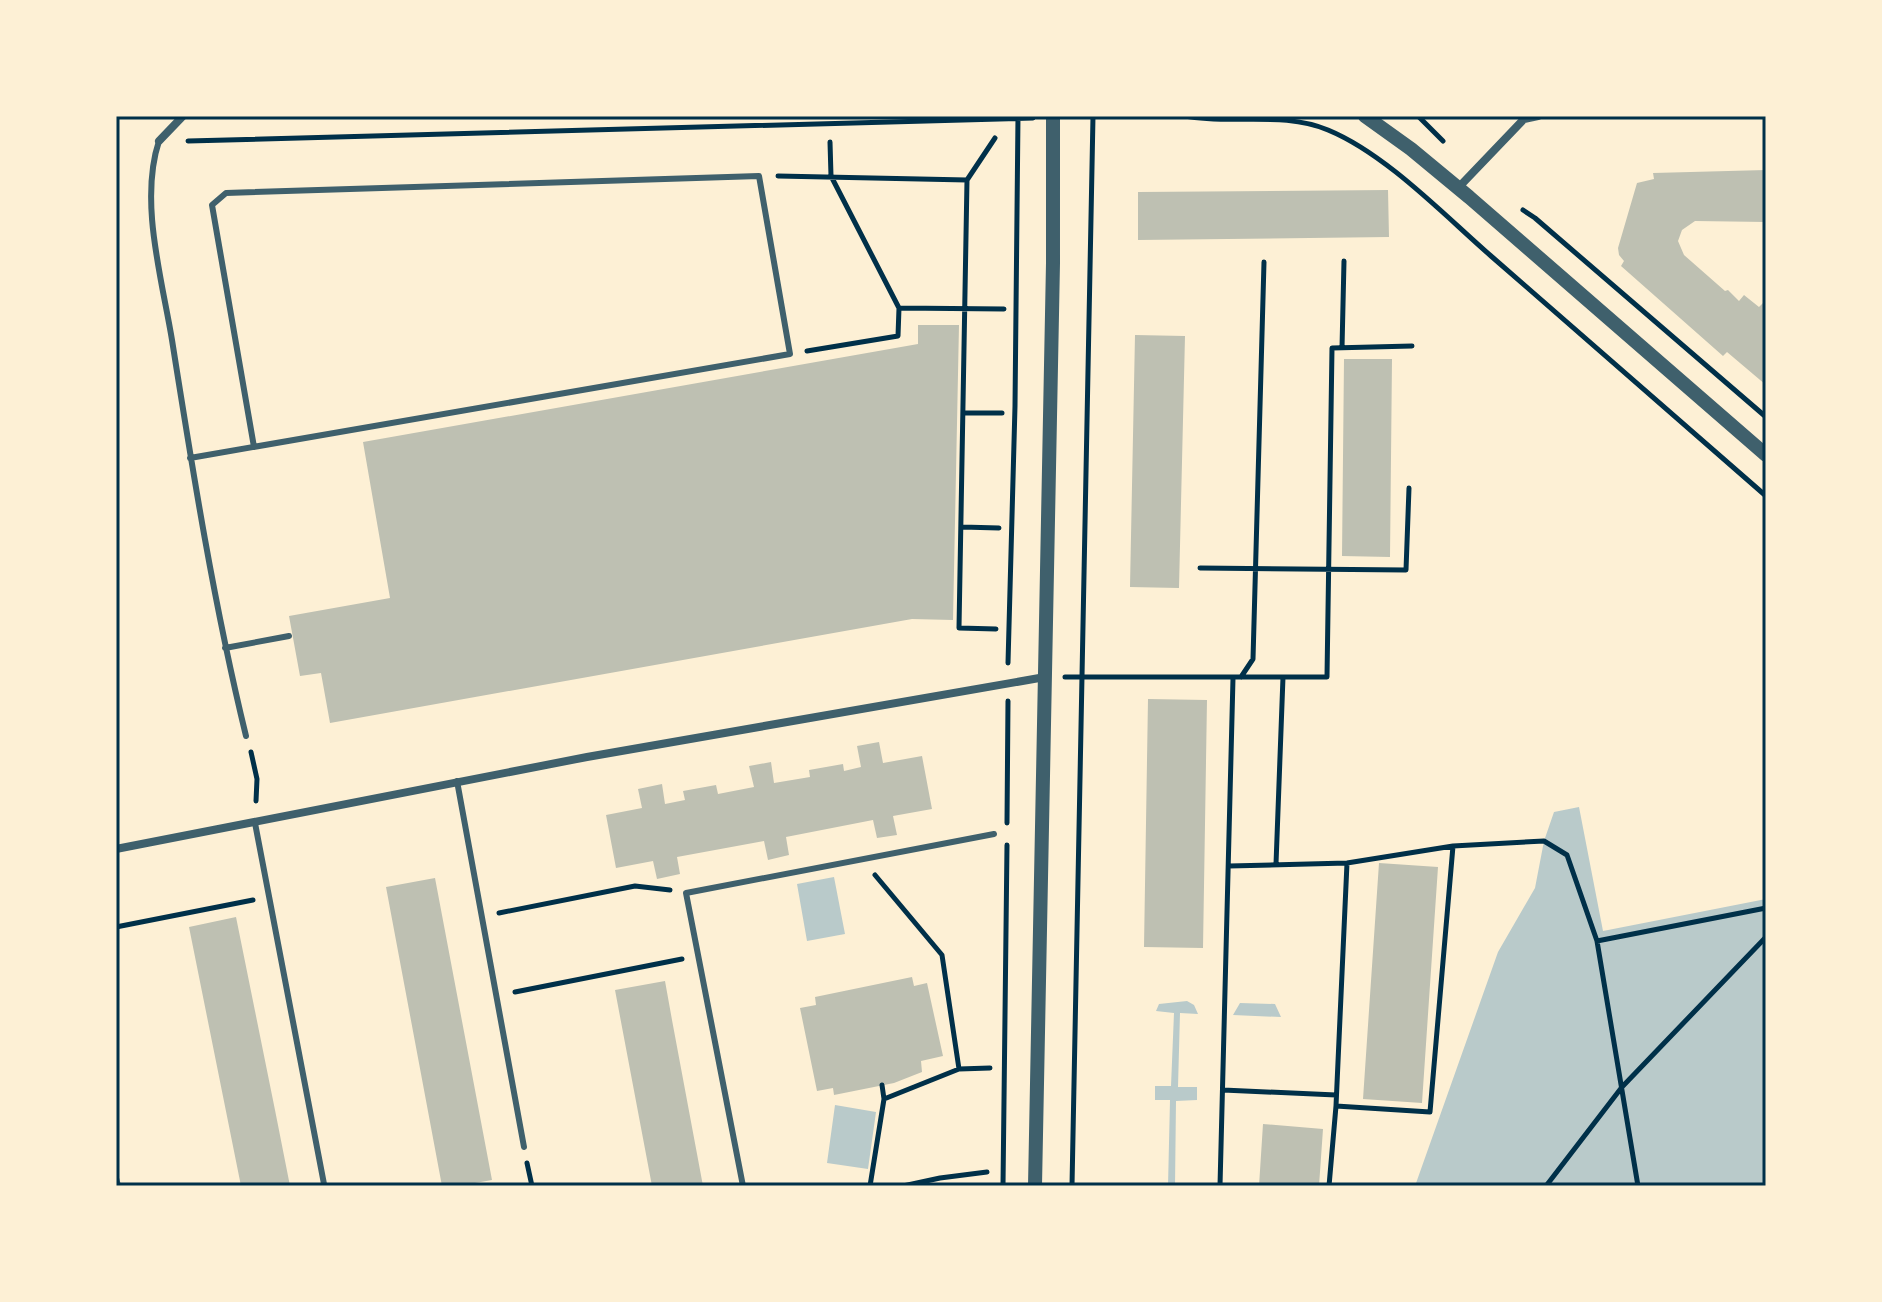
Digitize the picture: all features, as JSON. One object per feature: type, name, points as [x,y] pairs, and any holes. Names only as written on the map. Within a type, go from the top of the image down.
[{"type":"street","points":[[159,141],[183,116]]},
{"type":"street","points":[[1035,1186],[1053,116]]},
{"type":"street","points":[[1365,116],[1458,188],[1766,455]]},
{"type":"street","points":[[1458,188],[1524,119],[1538,116]]},
{"type":"street","points":[[116,849],[457,781],[1045,677]]},
{"type":"lane","points":[[159,141],[152,162],[152,210],[190,458],[225,648],[246,736]]},
{"type":"lane","points":[[190,458],[254,447],[790,354],[759,176],[226,193],[212,205],[254,447]]},
{"type":"lane","points":[[225,648],[289,636]]},
{"type":"lane","points":[[457,781],[524,1147]]},
{"type":"lane","points":[[255,823],[324,1184]]},
{"type":"lane","points":[[743,1186],[686,893],[994,834]]},
{"type":"lane","points":[[116,1178],[118,1186]]},
{"type":"path","points":[[1008,660],[1018,116]]},
{"type":"path","points":[[1072,1186],[1093,116]]},
{"type":"path","points":[[1185,116],[1211,121],[1265,119],[1299,122],[1327,129],[1354,143],[1449,219],[1766,496]]},
{"type":"path","points":[[1418,116],[1448,146]]},
{"type":"path","points":[[159,141],[981,118]]},
{"type":"path","points":[[995,138],[967,180],[959,628],[996,629]]},
{"type":"path","points":[[790,354],[898,336],[899,308],[831,176],[830,142]]},
{"type":"path","points":[[759,176],[967,180]]},
{"type":"path","points":[[1522,209],[1766,417]]},
{"type":"path","points":[[1342,348],[1344,261]]},
{"type":"path","points":[[1241,678],[1253,659],[1253,568],[1264,262]]},
{"type":"path","points":[[899,308],[1004,309]]},
{"type":"path","points":[[1097,678],[1327,677],[1332,348],[1412,346]]},
{"type":"path","points":[[964,413],[1002,413]]},
{"type":"path","points":[[1200,568],[1406,570],[1409,488]]},
{"type":"path","points":[[962,527],[999,528]]},
{"type":"path","points":[[1276,865],[1283,677]]},
{"type":"path","points":[[1220,1186],[1233,678]]},
{"type":"path","points":[[246,736],[257,779],[255,823]]},
{"type":"path","points":[[1003,1186],[1008,736]]},
{"type":"path","points":[[1229,866],[1347,863],[1453,846],[1544,841],[1567,855],[1597,941],[1638,1186]]},
{"type":"path","points":[[1336,1106],[1430,1112],[1453,846]]},
{"type":"path","points":[[862,859],[942,955],[959,1069]]},
{"type":"path","points":[[1329,1186],[1336,1106],[1347,863]]},
{"type":"path","points":[[481,916],[635,886],[686,893]]},
{"type":"path","points":[[116,927],[269,896]]},
{"type":"path","points":[[1597,941],[1766,908]]},
{"type":"path","points":[[1546,1186],[1622,1087],[1766,937]]},
{"type":"path","points":[[495,996],[698,955]]},
{"type":"path","points":[[884,1099],[959,1069],[990,1068]]},
{"type":"path","points":[[870,1186],[884,1099],[882,1085]]},
{"type":"path","points":[[1223,1090],[1336,1095]]},
{"type":"path","points":[[903,1186],[987,1172]]},
{"type":"shaded area","points":[[1579,807],[1603,931],[1766,899],[1766,1186],[1415,1186],[1498,952],[1535,888],[1544,841],[1554,812]]},
{"type":"shaded area","points":[[834,877],[845,934],[807,941],[797,884]]},
{"type":"shaded area","points":[[1187,1001],[1194,1005],[1198,1014],[1180,1013],[1178,1087],[1197,1087],[1197,1100],[1176,1101],[1175,1186],[1168,1186],[1170,1100],[1155,1100],[1155,1086],[1171,1086],[1174,1013],[1156,1011],[1159,1004]]},
{"type":"shaded area","points":[[1240,1003],[1275,1004],[1281,1017],[1233,1015]]},
{"type":"shaded area","points":[[835,1105],[876,1112],[868,1169],[827,1163]]},
{"type":"building","points":[[1766,170],[1766,222],[1695,221],[1682,230],[1678,241],[1684,255],[1725,291],[1728,290],[1739,301],[1744,295],[1759,307],[1763,303],[1766,306],[1766,385],[1727,352],[1723,356],[1621,266],[1624,261],[1618,248],[1637,183],[1654,179],[1653,173]]},
{"type":"building","points":[[1388,190],[1389,237],[1138,240],[1138,192]]},
{"type":"building","points":[[918,325],[959,325],[953,620],[912,619],[330,723],[321,673],[300,676],[289,616],[390,598],[363,442],[918,344]]},
{"type":"building","points":[[1135,335],[1185,336],[1179,588],[1130,587]]},
{"type":"building","points":[[1344,359],[1392,359],[1390,557],[1342,556]]},
{"type":"building","points":[[1148,699],[1207,700],[1203,948],[1144,947]]},
{"type":"building","points":[[879,742],[883,763],[922,756],[932,809],[893,816],[897,835],[877,838],[873,820],[786,837],[789,855],[768,860],[764,841],[677,857],[680,874],[657,879],[653,861],[616,868],[606,815],[642,808],[638,789],[662,784],[665,804],[685,800],[683,791],[716,785],[718,794],[754,787],[749,766],[771,762],[774,783],[810,777],[809,770],[843,764],[844,771],[861,767],[857,746]]},
{"type":"building","points":[[1379,863],[1438,867],[1422,1103],[1363,1099]]},
{"type":"building","points":[[435,878],[492,1180],[458,1186],[442,1186],[386,887]]},
{"type":"building","points":[[236,917],[290,1186],[241,1186],[189,927]]},
{"type":"building","points":[[912,977],[914,986],[927,983],[943,1056],[921,1061],[922,1072],[894,1083],[834,1095],[833,1088],[817,1091],[800,1008],[816,1005],[815,997]]},
{"type":"building","points":[[665,981],[703,1186],[652,1186],[615,990]]},
{"type":"building","points":[[1263,1124],[1323,1129],[1319,1186],[1259,1186]]}]
